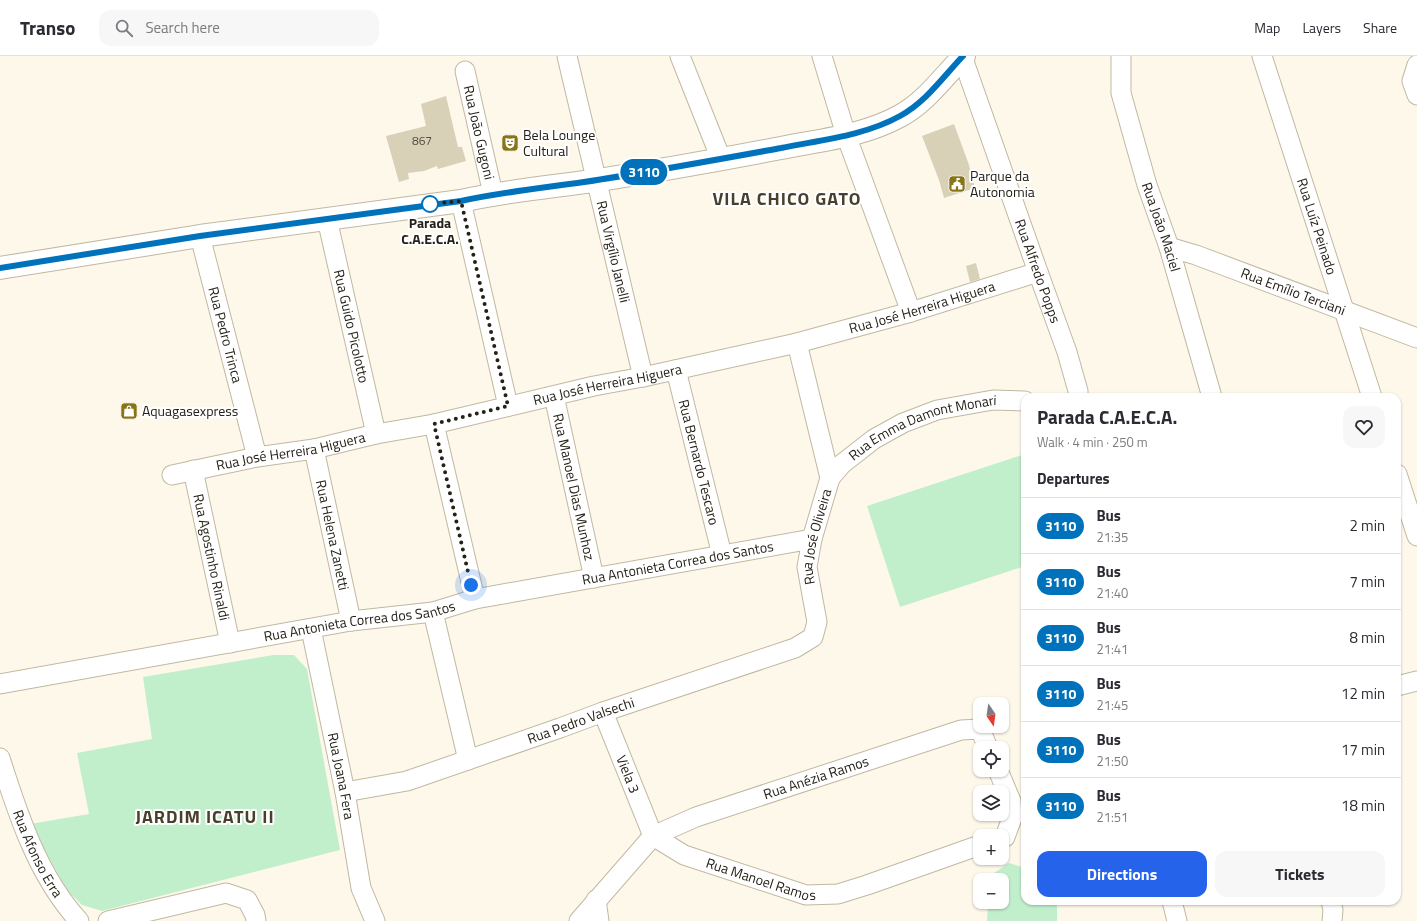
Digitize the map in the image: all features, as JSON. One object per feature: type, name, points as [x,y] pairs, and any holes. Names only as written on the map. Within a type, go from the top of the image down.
[{"type":"main road","points":[[0,268],[200,236],[461,201],[493,194],[510,193],[596,180],[721,159],[846,135],[878,127],[901,116],[921,102],[963,56]]},
{"type":"street","name":"Rua Virgílio Janelli","points":[[567,56],[643,377]]},
{"type":"street","points":[[680,56],[721,159]]},
{"type":"street","points":[[822,56],[846,135],[911,312]]},
{"type":"street","name":"Rua Alfredo Popps","points":[[963,56],[1067,352],[1078,393]]},
{"type":"street","name":"Rua João Maciel","points":[[1121,56],[1121,93],[1147,186],[1169,247],[1211,393]]},
{"type":"street","name":"Rua Luíz Peinado","points":[[1262,56],[1371,393]]},
{"type":"street","points":[[1417,65],[1412,81],[1417,95]]},
{"type":"street","name":"Rua João Gugoni","points":[[465,72],[493,194]]},
{"type":"street","points":[[461,201],[508,406]]},
{"type":"street","name":"Rua Guido Picolotto","points":[[327,219],[376,434]]},
{"type":"street","name":"Rua Pedro Trinca","points":[[200,236],[257,457]]},
{"type":"street","name":"Rua Emílio Terciani","points":[[1169,247],[1196,255],[1417,338]]},
{"type":"street","name":"Rua José Herreira Higuera","points":[[172,475],[257,457],[314,449],[376,434],[434,424],[594,386],[643,377],[797,343],[911,312],[1038,272]]},
{"type":"street","name":"Rua José Oliveira","points":[[797,343],[830,478],[812,539],[807,567],[817,622],[813,637]]},
{"type":"street","name":"Rua Bernardo Tescaro","points":[[676,370],[722,554]]},
{"type":"street","name":"Rua Manoel Dias Munhoz","points":[[554,396],[594,578]]},
{"type":"street","name":"Rua Emma Damont Monari","points":[[830,478],[842,464],[874,439],[903,423],[937,410],[993,400],[1021,401]]},
{"type":"street","points":[[434,424],[475,599]]},
{"type":"street","name":"Rua Helena Zanetti","points":[[314,449],[351,622]]},
{"type":"street","name":"Rua Agostinho Rinaldi","points":[[193,470],[230,643]]},
{"type":"street","points":[[1401,480],[1411,495],[1417,536]]},
{"type":"street","name":"Rua Antonieta Correa dos Santos","points":[[0,684],[351,622],[433,612],[475,599],[812,539]]},
{"type":"street","points":[[433,612],[468,760]]},
{"type":"street","name":"Rua Joana Fera","points":[[311,629],[345,792],[361,888],[375,921]]},
{"type":"street","name":"Rua Pedro Valsechi","points":[[345,792],[407,781],[603,712],[795,648],[813,637]]},
{"type":"street","points":[[1401,685],[1417,680]]},
{"type":"street","name":"Viela 3","points":[[603,712],[653,836]]},
{"type":"street","name":"Rua Anézia Ramos","points":[[653,836],[696,817],[961,730],[980,729],[985,741]]},
{"type":"street","name":"Rua Afonso Erra","points":[[0,758],[8,808],[26,834],[52,885],[79,921]]},
{"type":"street","points":[[1001,777],[1011,801],[1012,818],[1007,829]]},
{"type":"street","points":[[579,921],[653,836]]},
{"type":"street","name":"Rua Manoel Ramos","points":[[653,836],[684,855],[806,895],[838,894],[973,847]]},
{"type":"street","points":[[108,921],[226,893],[247,900],[255,915],[256,921]]},
{"type":"street","points":[[596,900],[599,921]]},
{"type":"street","points":[[1173,905],[1177,921]]},
{"type":"street","points":[[1332,905],[1332,921]]},
{"type":"green space","points":[[1021,455],[1021,567],[900,607],[867,506]]},
{"type":"green space","points":[[273,655],[294,655],[307,669],[340,850],[102,911],[82,905],[67,890],[30,824],[89,814],[77,753],[152,739],[143,677]]},
{"type":"green space","points":[[1009,863],[1021,867],[1021,905],[1057,905],[1057,921],[987,921],[988,909],[1009,909],[1009,873],[994,873],[1006,865],[1009,865]]},
{"type":"building","points":[[446,96],[458,147],[462,147],[466,161],[438,169],[437,166],[424,171],[408,173],[409,179],[399,182],[386,136],[426,126],[421,104]]},
{"type":"building","points":[[954,124],[969,165],[975,188],[944,198],[939,180],[922,136]]},
{"type":"building","points":[[976,263],[980,279],[970,282],[966,266]]},
{"type":"bus line","name":"3110","points":[[0,268],[200,236],[461,201],[493,194],[510,193],[596,180],[721,159],[846,135],[878,127],[901,116],[921,102],[963,56]]},
{"type":"place","name":"Bela Lounge Cultural","points":[[510,143]]},
{"type":"place","name":"Parque da Autonomia","points":[[957,184]]},
{"type":"place","name":"Parada C.A.E.C.A.","points":[[430,204]]},
{"type":"place","name":"Aquagasexpress","points":[[129,411]]},
{"type":"district","name":"VILA CHICO GATO","points":[[787,199]]},
{"type":"district","name":"JARDIM ICATU II","points":[[205,817]]},
{"type":"route","points":[[430,204],[461,201],[508,406],[434,424],[471,585]]}]
